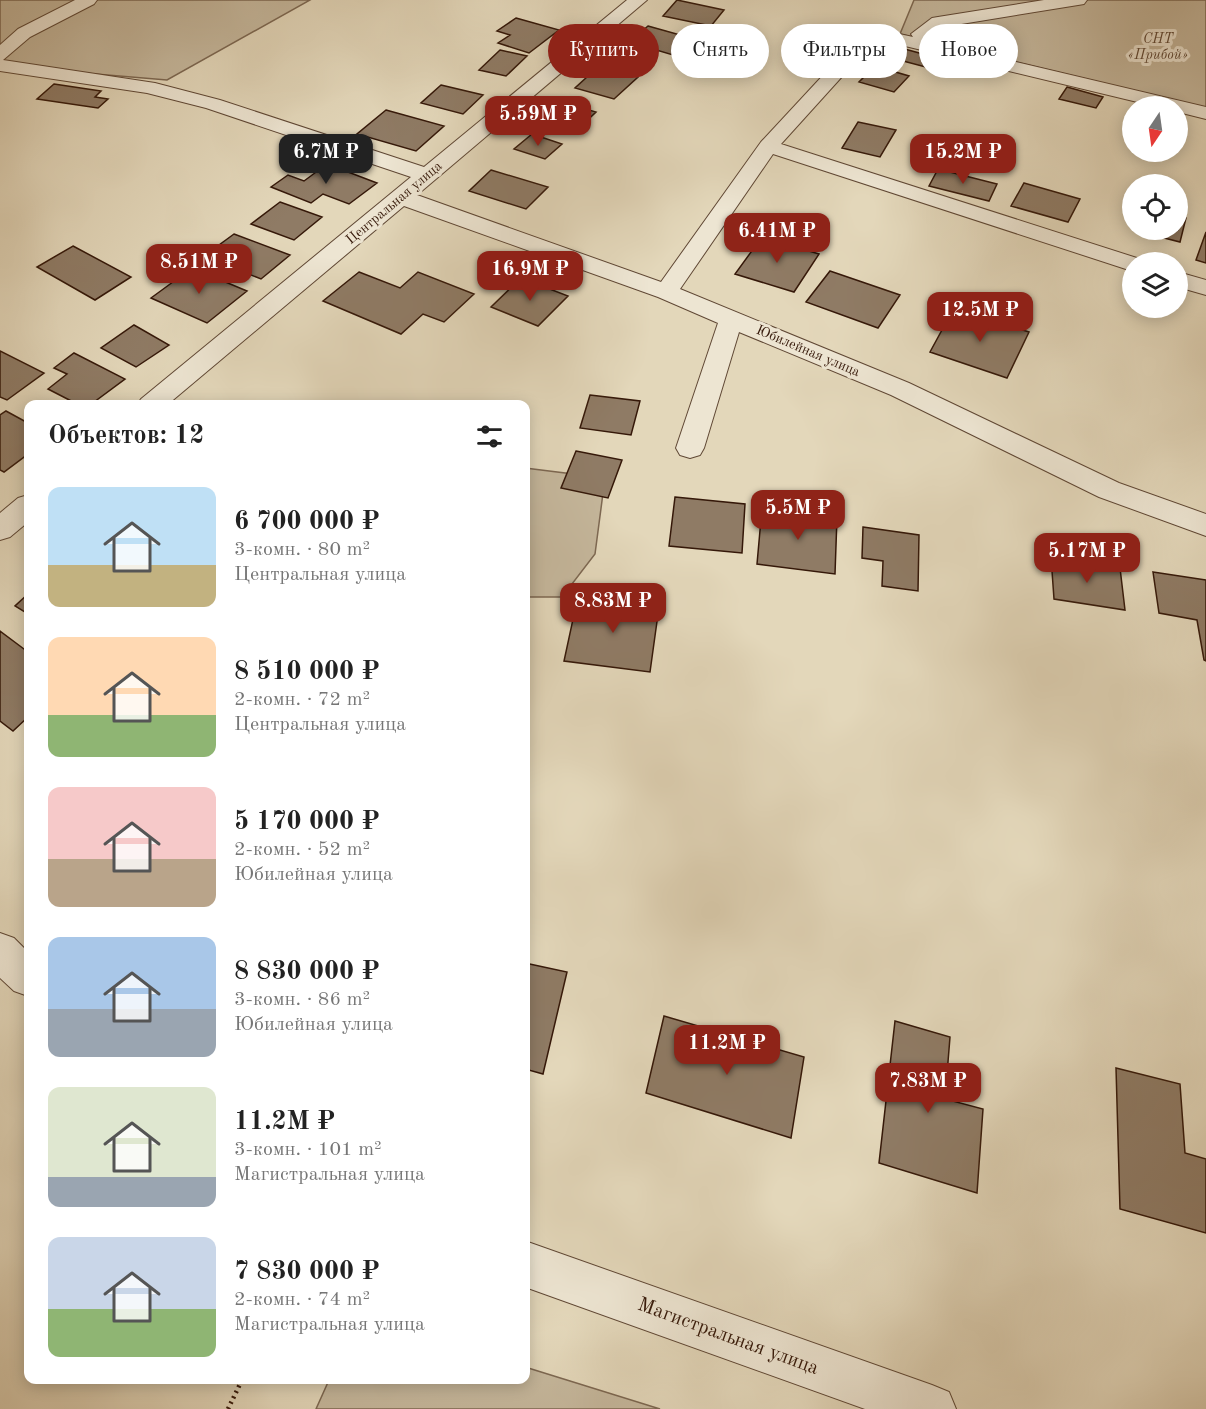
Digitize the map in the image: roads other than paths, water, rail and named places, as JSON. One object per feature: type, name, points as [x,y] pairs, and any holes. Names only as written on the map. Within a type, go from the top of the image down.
[{"type":"street","points":[[0,55],[24,33],[88,0]]},
{"type":"street","name":"Центральная улица","points":[[156,400],[638,0]]},
{"type":"street","points":[[935,24],[1078,0]]},
{"type":"street","points":[[666,292],[768,146],[872,33],[919,45]]},
{"type":"street","points":[[0,65],[148,87],[213,104],[427,175]]},
{"type":"street","points":[[1018,69],[1206,113]]},
{"type":"street","points":[[768,146],[1122,261]]},
{"type":"street","name":"Юбилейная улица","points":[[401,197],[666,292],[900,389],[1109,490],[1206,525]]},
{"type":"street","points":[[1188,282],[1206,288]]},
{"type":"street","points":[[690,448],[731,319]]},
{"type":"street","points":[[0,529],[24,509]]},
{"type":"street","points":[[0,952],[24,973]]},
{"type":"street","name":"Магистральная улица","points":[[530,1266],[932,1409]]},
{"type":"park label","name":"СНТ «Прибой»","points":[[1158,47]]}]
